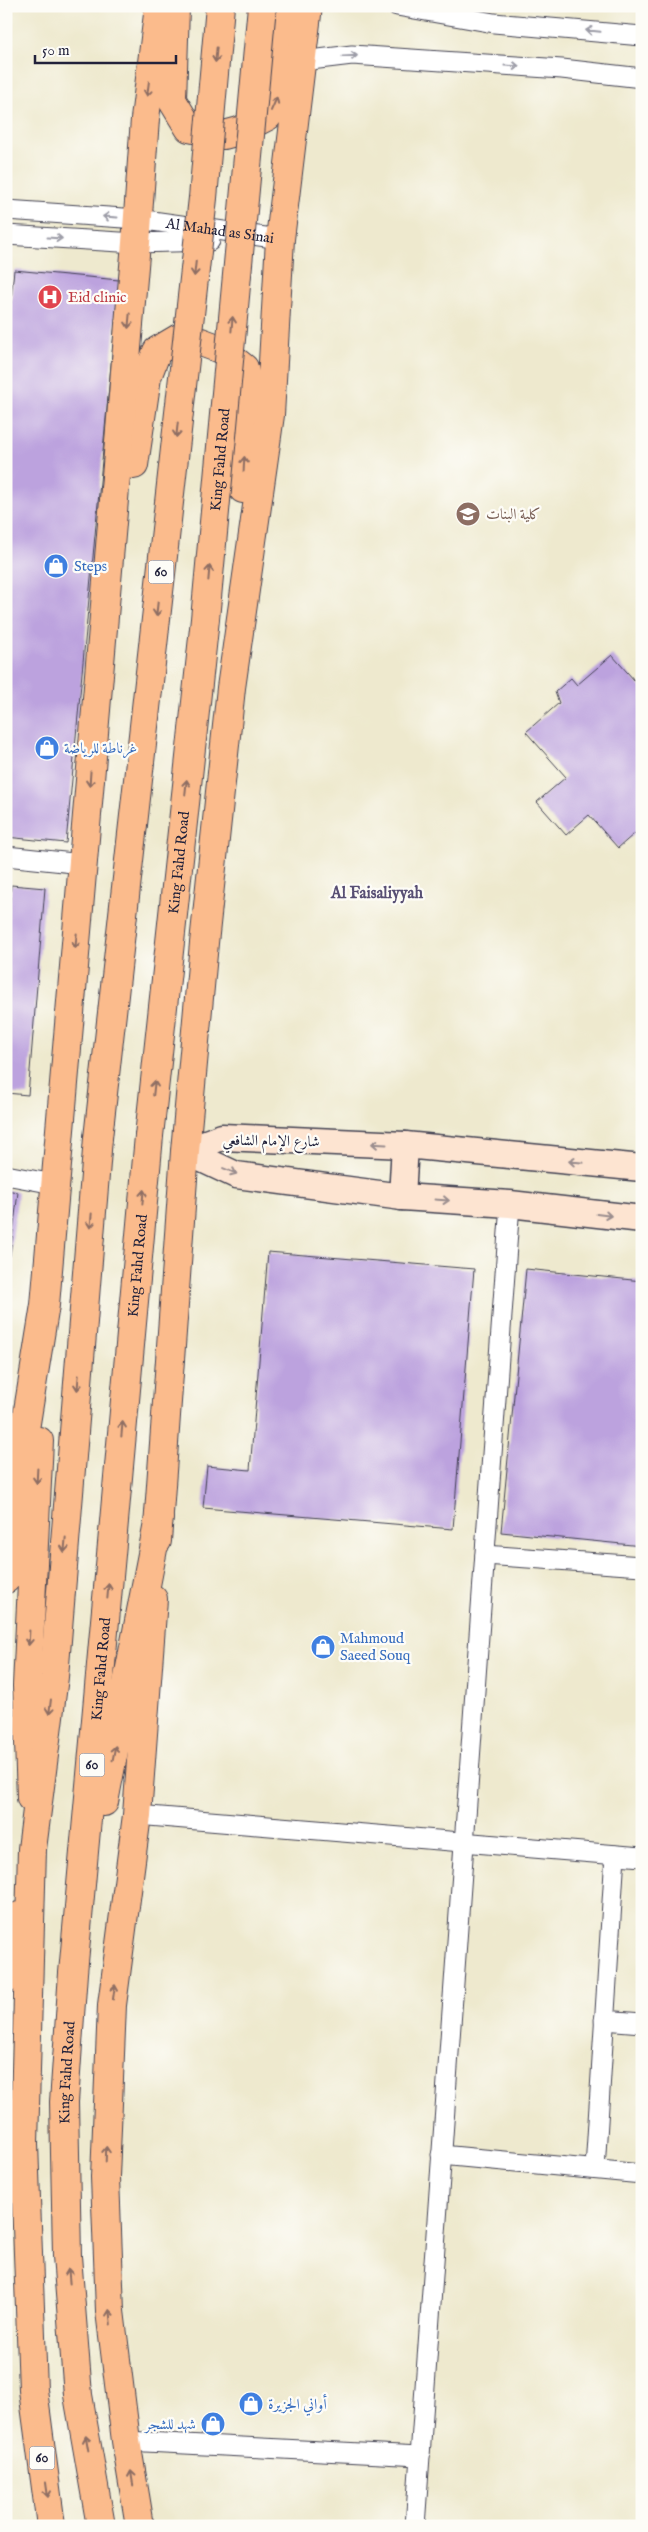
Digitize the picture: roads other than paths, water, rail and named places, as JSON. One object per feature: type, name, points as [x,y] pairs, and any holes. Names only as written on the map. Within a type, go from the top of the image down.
[{"type":"main road","points":[[6,1979],[32,1849],[27,1686],[45,1305],[54,1184],[84,864],[93,732],[145,119],[159,6]]},
{"type":"main road","points":[[175,6],[172,100],[189,128],[224,135],[239,131],[268,116],[277,100],[289,6]]},
{"type":"main road","name":"60","points":[[51,2526],[33,2390],[24,2144],[32,1849],[54,1677],[98,1138],[202,208],[220,6]]},
{"type":"main road","name":"King Fahd Road","points":[[101,2526],[78,2395],[67,2256],[64,2102],[73,1973],[148,1136],[204,618],[262,6]]},
{"type":"main road","points":[[231,688],[270,415],[280,239],[308,6]]},
{"type":"main road","points":[[93,732],[147,377],[157,352],[179,338],[202,342],[220,349],[244,368],[249,392],[231,688],[185,1151],[137,1815],[112,2005],[105,2177],[110,2311],[126,2441],[140,2526]]},
{"type":"main road","name":"شارع الإمام الشافعي","points":[[185,1151],[222,1137],[405,1146],[642,1168]]},
{"type":"main road","points":[[402,1197],[405,1146]]},
{"type":"main road","name":"شارع الإمام الشافعي","points":[[185,1151],[236,1175],[402,1197],[510,1204],[642,1219]]},
{"type":"main road","points":[[6,1579],[11,1484],[45,1305]]},
{"type":"main road","points":[[73,1973],[159,1518]]},
{"type":"street","points":[[397,6],[494,14],[642,36]]},
{"type":"street","points":[[302,61],[352,55],[555,69],[642,78]]},
{"type":"street","name":"Al Mahad as Sinai","points":[[6,210],[137,231]]},
{"type":"street","name":"Al Mahad as Sinai","points":[[6,234],[137,231],[280,239]]},
{"type":"street","points":[[6,856],[84,864]]},
{"type":"street","points":[[6,1176],[54,1184]]},
{"type":"street","points":[[415,2526],[510,1204]]},
{"type":"street","points":[[486,1555],[642,1566]]},
{"type":"street","points":[[137,1815],[464,1844],[642,1857]]},
{"type":"street","points":[[595,2169],[615,1855]]},
{"type":"street","points":[[604,2020],[642,2023]]},
{"type":"street","points":[[442,2155],[642,2174]]},
{"type":"street","points":[[126,2441],[420,2456]]},
{"type":"place","name":"Eid clinic","points":[[50,297]]},
{"type":"place","name":"كلية البنات","points":[[468,514]]},
{"type":"place","name":"Steps","points":[[56,566]]},
{"type":"place","name":"غرناطة للرياضة","points":[[47,748]]},
{"type":"place","name":"Mahmoud Saeed Souq","points":[[323,1647]]},
{"type":"place","name":"أواني الجزيرة","points":[[251,2404]]},
{"type":"place","name":"شهد للشجر","points":[[213,2424]]},
{"type":"district","name":"Al Faisaliyyah","points":[[377,894]]}]
